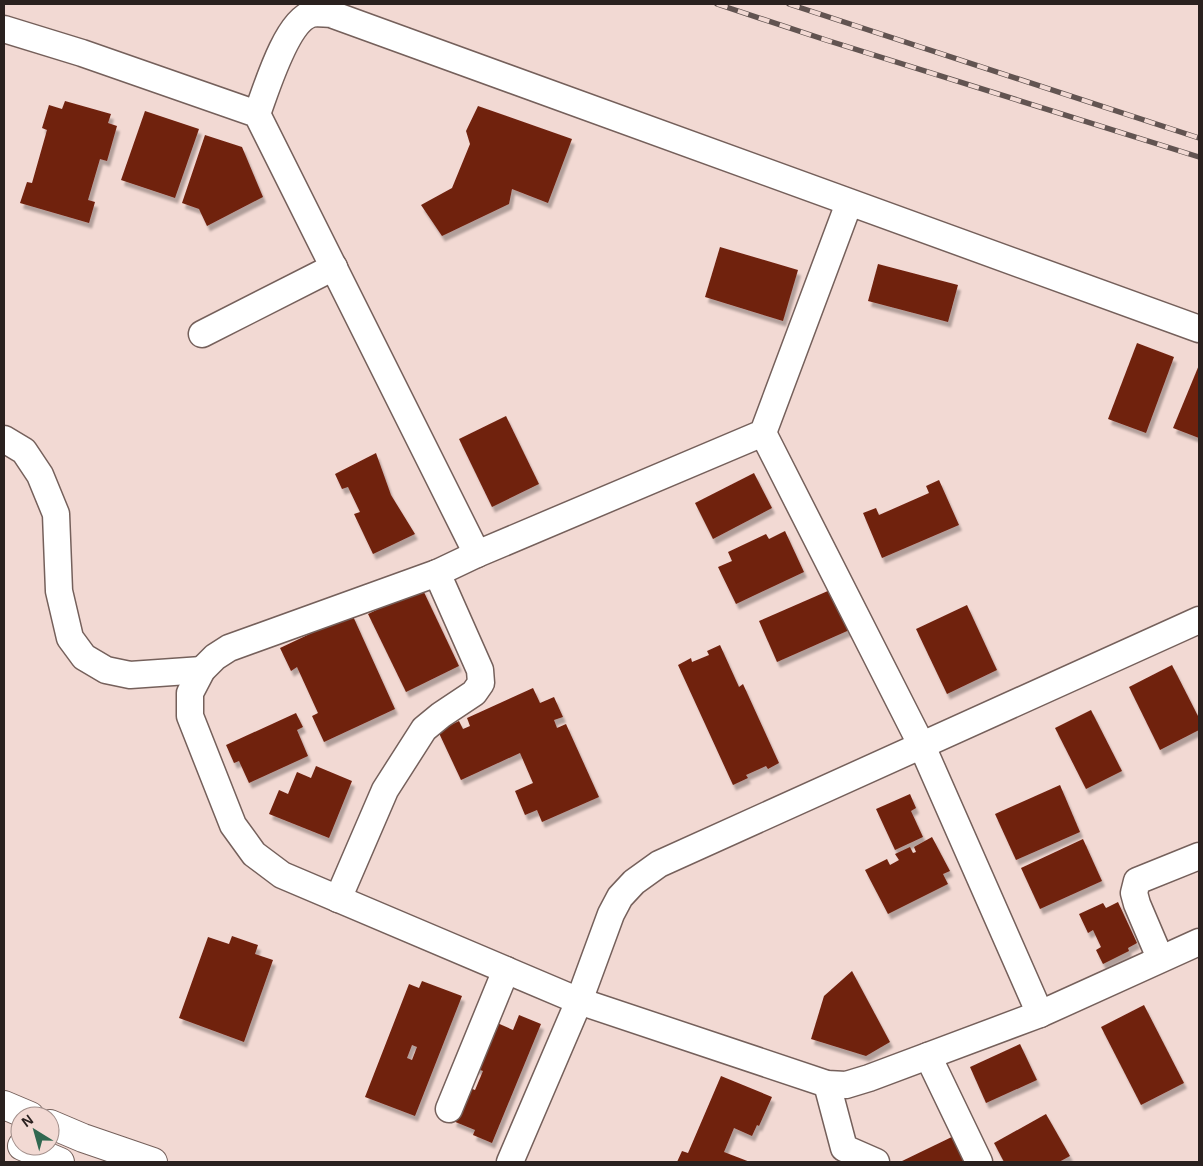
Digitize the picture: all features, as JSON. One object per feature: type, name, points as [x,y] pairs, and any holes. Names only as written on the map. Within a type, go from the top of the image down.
[{"type":"main road","points":[[60,1128],[153,1162]]},
{"type":"main road","points":[[45,1156],[60,1162]]},
{"type":"street","points":[[257,114],[287,38],[298,22],[312,14],[331,14],[1199,329]]},
{"type":"street","points":[[4,29],[257,114],[477,554]]},
{"type":"street","points":[[849,203],[763,433],[477,554],[437,574],[229,648],[215,657],[202,670],[190,693],[190,716],[232,825],[254,854],[282,875],[579,1000],[828,1084],[846,1085],[869,1078],[1040,1014],[1160,958],[1199,942]]},
{"type":"street","points":[[202,334],[334,267]]},
{"type":"street","points":[[763,433],[922,746],[1040,1014]]},
{"type":"street","points":[[4,439],[24,451],[40,475],[56,514],[59,592],[70,638],[84,657],[106,670],[130,675],[202,670]]},
{"type":"street","points":[[338,899],[385,790],[424,729],[474,693],[481,683],[480,670],[437,574]]},
{"type":"street","points":[[510,1162],[579,1000],[610,914],[620,897],[634,882],[659,864],[1199,620]]},
{"type":"street","points":[[1160,958],[1137,904],[1134,893],[1137,881],[1199,856]]},
{"type":"street","points":[[449,1109],[506,970]]},
{"type":"street","points":[[928,1056],[979,1162]]},
{"type":"street","points":[[828,1084],[844,1148],[876,1162]]},
{"type":"building","points":[[65,101],[111,114],[108,123],[117,126],[107,161],[100,159],[88,200],[95,202],[89,223],[20,203],[27,182],[32,183],[47,130],[42,128],[49,105],[62,109]]},
{"type":"building","points":[[478,106],[572,139],[548,203],[512,189],[509,204],[442,236],[421,205],[452,188],[470,144],[466,131]]},
{"type":"building","points":[[145,111],[199,129],[175,198],[121,180]]},
{"type":"building","points":[[205,135],[242,147],[263,197],[207,226],[199,209],[182,203]]},
{"type":"building","points":[[720,247],[798,270],[783,321],[705,297]]},
{"type":"building","points":[[878,264],[958,285],[948,322],[868,301]]},
{"type":"building","points":[[1137,343],[1174,357],[1146,433],[1108,419]]},
{"type":"building","points":[[1199,365],[1199,438],[1173,428]]},
{"type":"building","points":[[506,416],[539,484],[492,507],[459,439]]},
{"type":"building","points":[[376,453],[391,495],[415,534],[373,554],[354,514],[360,512],[348,487],[342,489],[335,474]]},
{"type":"building","points":[[754,473],[772,508],[713,539],[695,503]]},
{"type":"building","points":[[939,480],[959,525],[882,558],[863,513],[876,508],[879,515],[929,493],[926,486]]},
{"type":"building","points":[[785,531],[804,572],[736,604],[718,567],[732,561],[728,552],[766,534],[769,539]]},
{"type":"building","points":[[837,587],[854,628],[777,662],[759,621]]},
{"type":"building","points":[[422,588],[459,666],[406,692],[368,614]]},
{"type":"building","points":[[967,605],[997,670],[947,694],[916,629]]},
{"type":"building","points":[[352,614],[395,709],[324,742],[312,716],[318,713],[297,667],[291,671],[280,648]]},
{"type":"building","points":[[720,645],[739,687],[743,684],[779,763],[768,769],[766,766],[746,775],[748,778],[733,785],[678,665],[691,658],[692,662],[709,655],[707,651]]},
{"type":"building","points":[[1172,665],[1199,718],[1199,730],[1160,750],[1129,687]]},
{"type":"building","points":[[533,688],[540,703],[554,697],[563,717],[554,720],[557,728],[566,724],[599,797],[542,822],[537,810],[525,815],[515,791],[533,783],[520,753],[461,780],[438,731],[459,721],[463,729],[470,726],[467,718]]},
{"type":"building","points":[[1091,710],[1122,771],[1086,789],[1055,728]]},
{"type":"building","points":[[296,713],[303,727],[297,730],[308,756],[249,783],[239,761],[234,763],[226,745]]},
{"type":"building","points":[[316,766],[352,781],[329,838],[269,814],[279,790],[288,794],[297,772],[311,778]]},
{"type":"building","points":[[1060,785],[1080,832],[1016,860],[995,814]]},
{"type":"building","points":[[910,794],[916,808],[911,811],[923,837],[895,850],[876,809]]},
{"type":"building","points":[[932,837],[950,871],[943,874],[948,884],[888,914],[865,870],[887,859],[890,865],[899,860],[895,854],[910,847],[913,853],[916,852],[914,847]]},
{"type":"building","points":[[1083,839],[1102,881],[1040,909],[1021,868]]},
{"type":"building","points":[[1118,902],[1137,943],[1128,948],[1129,951],[1103,964],[1096,950],[1101,947],[1093,930],[1088,933],[1079,914],[1103,903],[1106,908]]},
{"type":"building","points":[[232,936],[258,945],[255,954],[273,960],[244,1042],[179,1018],[208,937],[229,944]]},
{"type":"building","points":[[852,971],[890,1042],[866,1056],[811,1039],[824,996]]},
{"type":"building","points":[[422,981],[462,996],[415,1116],[365,1097],[409,984],[419,988]],"holes":[[[412,1045],[417,1047],[412,1060],[407,1058]]]},
{"type":"building","points":[[1144,1005],[1184,1083],[1141,1105],[1101,1027]]},
{"type":"building","points":[[519,1015],[541,1024],[492,1143],[473,1135],[475,1130],[453,1121],[467,1087],[475,1090],[483,1071],[475,1068],[495,1022],[513,1030]]},
{"type":"building","points":[[1020,1044],[1037,1080],[986,1103],[970,1067]]},
{"type":"building","points":[[721,1076],[772,1097],[759,1126],[757,1125],[752,1136],[734,1128],[724,1152],[750,1162],[677,1162],[682,1151],[688,1153]]},
{"type":"building","points":[[1046,1114],[1070,1156],[1059,1162],[1004,1162],[994,1143]]},
{"type":"building","points":[[958,1134],[972,1162],[900,1162]]},
{"type":"railway","points":[[717,4],[1199,157]]},
{"type":"railway","points":[[789,4],[1199,138]]}]
